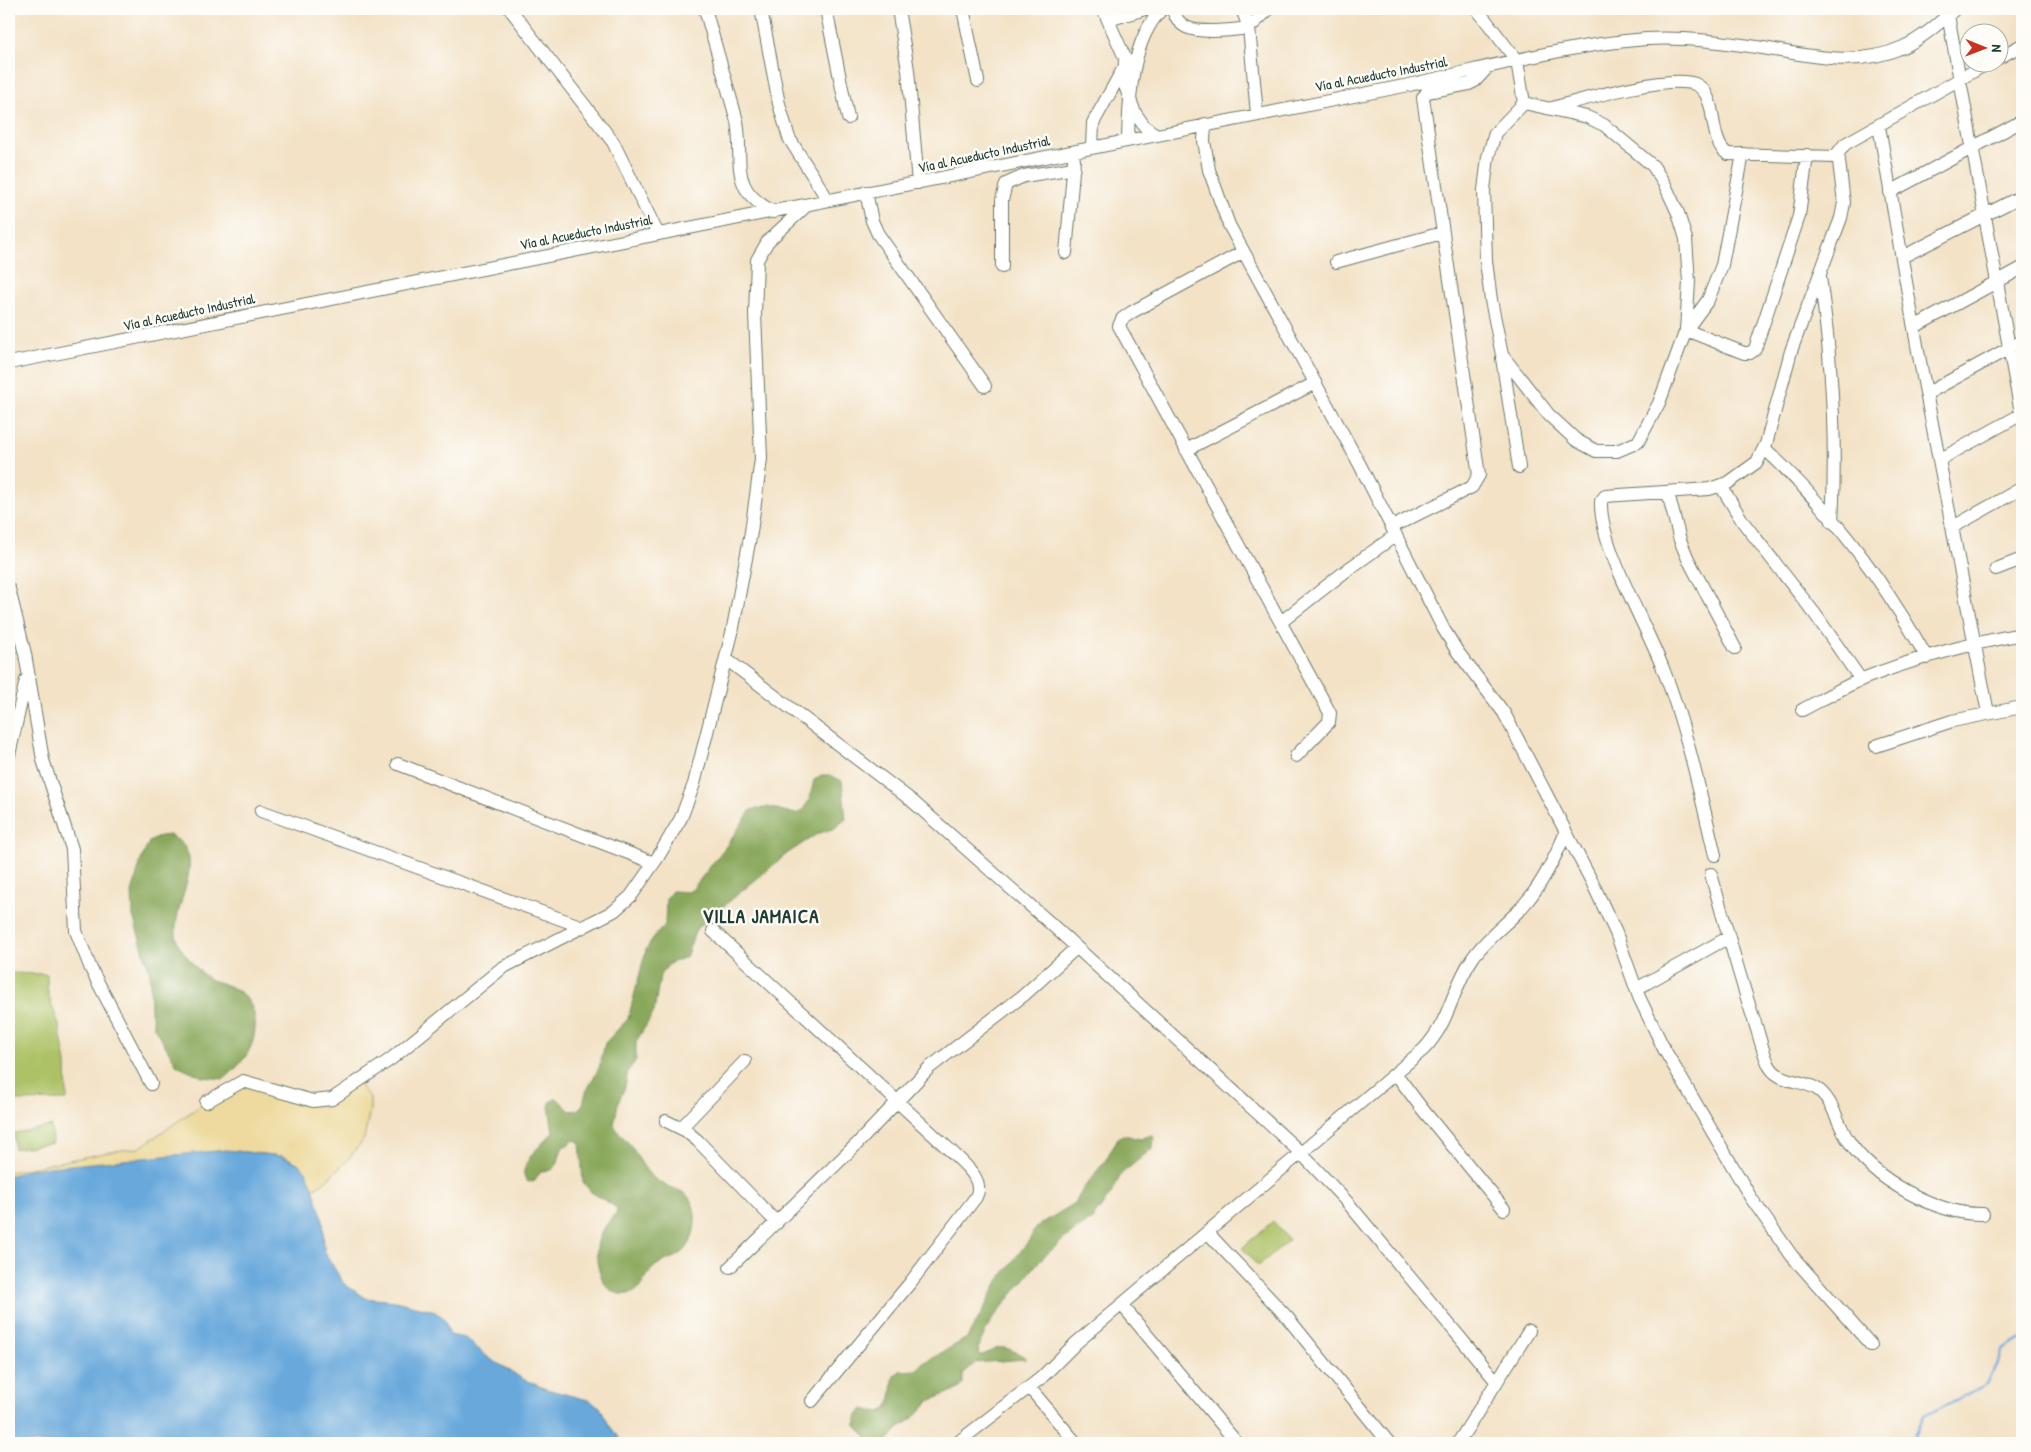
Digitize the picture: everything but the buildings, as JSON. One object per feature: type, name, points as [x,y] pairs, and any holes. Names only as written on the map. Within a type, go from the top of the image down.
[{"type":"street","points":[[510,9],[613,142],[658,234]]},
{"type":"street","points":[[704,9],[738,121],[740,140],[738,168],[742,180],[753,197],[762,206],[774,212]]},
{"type":"street","points":[[761,9],[779,104],[789,138],[828,200]]},
{"type":"street","points":[[826,9],[848,118]]},
{"type":"street","points":[[898,9],[908,70],[918,183]]},
{"type":"street","points":[[964,9],[978,82]]},
{"type":"street","points":[[1145,9],[1105,14],[1124,53],[1126,63],[1124,83],[1130,102],[1140,121],[1155,134]]},
{"type":"street","points":[[1092,147],[1093,123],[1114,88],[1126,63],[1138,49],[1151,22],[1162,9]]},
{"type":"street","points":[[1172,9],[1181,24],[1194,30],[1250,28],[1269,9]]},
{"type":"street","points":[[1242,9],[1250,28],[1257,114]]},
{"type":"street","points":[[1477,9],[1517,61],[1524,103]]},
{"type":"street","points":[[1939,460],[2022,415],[1972,148],[1951,12]]},
{"type":"street","name":"Vía al Acueducto Industrial","points":[[9,363],[774,212],[1605,44],[1681,38],[1823,58],[1860,59],[1904,47],[1928,31],[1951,12]]},
{"type":"street","points":[[2008,53],[2022,45]]},
{"type":"street","points":[[1128,140],[1130,102],[1138,49]]},
{"type":"street","points":[[1281,622],[1394,531],[1472,487],[1479,475],[1423,98],[1427,92],[1476,81],[1488,67]]},
{"type":"street","points":[[1715,855],[1677,707],[1664,671],[1618,567],[1602,515],[1602,497],[1668,493],[1721,486],[1752,466],[1764,448],[1791,351],[1820,277],[1843,209],[1844,196],[1837,157],[1845,144],[1972,72]]},
{"type":"street","points":[[1548,109],[1614,91],[1680,81],[1696,85],[1708,94],[1720,146],[1728,154],[1837,157]]},
{"type":"street","points":[[1524,103],[1587,117],[1604,125],[1653,166],[1665,184],[1678,213],[1686,238],[1689,282],[1686,330]]},
{"type":"street","points":[[1519,467],[1486,261],[1484,190],[1488,156],[1495,133],[1524,103]]},
{"type":"street","points":[[1890,192],[2022,121]]},
{"type":"street","points":[[1205,124],[1204,141],[1208,170],[1222,209],[1243,252],[1315,383],[1457,651],[1504,712],[1616,933],[1636,989],[1664,1049],[1763,1218],[1801,1267],[1871,1345]]},
{"type":"street","points":[[1879,126],[1926,394],[1988,713]]},
{"type":"street","points":[[1066,252],[1075,150]]},
{"type":"street","points":[[1502,355],[1549,415],[1576,440],[1596,451],[1617,451],[1638,442],[1659,403],[1686,330],[1708,300],[1722,265],[1743,154]]},
{"type":"street","points":[[1686,330],[1744,353],[1750,353],[1755,349],[1798,216],[1807,155]]},
{"type":"street","points":[[1002,267],[1002,200],[1006,184],[1024,176],[1074,168]]},
{"type":"street","points":[[866,192],[872,221],[878,234],[984,386]]},
{"type":"street","points":[[1902,257],[2022,196]]},
{"type":"street","points":[[206,1102],[243,1082],[313,1101],[332,1099],[391,1059],[502,968],[614,912],[624,904],[654,863],[676,829],[688,802],[726,659],[752,532],[761,459],[755,314],[757,260],[760,252],[776,232],[808,204]]},
{"type":"street","points":[[1336,262],[1442,233]]},
{"type":"street","points":[[1243,252],[1132,312],[1120,322],[1121,331],[1330,713],[1329,722],[1296,756]]},
{"type":"street","points":[[1914,327],[2022,268]]},
{"type":"street","points":[[1820,277],[1832,371],[1835,421],[1832,522]]},
{"type":"street","points":[[1926,394],[2022,342]]},
{"type":"street","points":[[1186,450],[1315,383]]},
{"type":"street","points":[[1764,448],[1832,522],[1892,600],[1927,658]]},
{"type":"street","points":[[1721,486],[1743,522],[1815,614],[1861,680]]},
{"type":"street","points":[[1953,527],[2022,488]]},
{"type":"street","points":[[1668,493],[1680,540],[1688,559],[1735,648]]},
{"type":"street","points":[[1996,570],[2022,559]]},
{"type":"street","points":[[9,589],[21,636],[43,760],[72,849],[76,931],[91,969],[151,1084]]},
{"type":"street","points":[[1802,710],[1861,680],[1974,643],[2022,634]]},
{"type":"street","points":[[726,659],[911,800],[1300,1152],[1354,1210],[1497,1382]]},
{"type":"street","points":[[9,755],[28,673]]},
{"type":"street","points":[[1876,746],[1939,725],[2022,707]]},
{"type":"street","points":[[398,764],[654,863]]},
{"type":"street","points":[[260,811],[583,927]]},
{"type":"street","points":[[957,1443],[1029,1386],[1300,1152],[1396,1074],[1435,1037],[1446,1018],[1462,975],[1470,962],[1532,895],[1556,855],[1566,832]]},
{"type":"street","points":[[1711,874],[1748,1002],[1771,1069],[1787,1080],[1817,1089],[1826,1096],[1848,1141],[1880,1172],[1934,1205],[1962,1213],[1983,1214]]},
{"type":"street","points":[[713,930],[970,1170],[977,1183],[978,1192],[910,1283],[812,1401]]},
{"type":"street","points":[[1636,989],[1729,937]]},
{"type":"street","points":[[730,1266],[777,1222],[896,1101],[946,1054],[1024,995],[1076,948]]},
{"type":"street","points":[[681,1128],[745,1061]]},
{"type":"street","points":[[1396,1074],[1504,1209]]},
{"type":"street","points":[[666,1121],[681,1128],[698,1141],[777,1222]]},
{"type":"street","points":[[1208,1233],[1287,1317],[1389,1443]]},
{"type":"street","points":[[1122,1305],[1237,1443]]},
{"type":"street","points":[[1458,1443],[1529,1331]]},
{"type":"street","points":[[1029,1386],[1076,1443]]},
{"type":"green space","points":[[821,775],[830,775],[842,781],[846,819],[835,828],[817,834],[788,853],[696,929],[686,957],[669,964],[660,975],[654,1012],[636,1042],[636,1060],[628,1071],[625,1087],[618,1103],[614,1125],[651,1175],[660,1183],[682,1192],[690,1199],[693,1205],[695,1223],[690,1242],[683,1252],[653,1268],[636,1291],[620,1294],[613,1291],[603,1280],[597,1256],[601,1233],[617,1212],[617,1208],[591,1192],[583,1182],[580,1143],[575,1140],[562,1148],[557,1165],[552,1170],[541,1171],[534,1181],[528,1182],[524,1176],[524,1170],[531,1156],[553,1132],[549,1106],[551,1101],[557,1098],[570,1111],[578,1110],[583,1104],[586,1092],[599,1068],[605,1043],[628,1019],[646,950],[653,938],[665,925],[666,899],[672,891],[687,892],[692,890],[751,810],[768,807],[795,814],[801,812],[809,801],[814,780]]},
{"type":"green space","points":[[169,835],[182,844],[188,856],[189,870],[176,930],[178,943],[187,957],[205,975],[212,980],[233,988],[244,996],[254,1014],[254,1037],[249,1051],[241,1063],[224,1079],[203,1077],[177,1065],[154,1027],[151,1011],[150,973],[133,916],[132,893],[141,860],[149,842],[160,836]]},
{"type":"green space","points":[[9,973],[47,974],[48,994],[59,1025],[66,1063],[67,1100],[17,1101],[13,1081],[9,1078]]},
{"type":"green space","points":[[51,1126],[52,1143],[14,1149],[14,1133]]},
{"type":"green space","points":[[1124,1135],[1140,1139],[1152,1135],[1154,1138],[1153,1148],[1121,1174],[1111,1194],[1093,1218],[1064,1239],[1040,1260],[991,1321],[978,1347],[979,1355],[1005,1348],[1026,1359],[975,1363],[963,1374],[963,1384],[959,1389],[929,1401],[915,1417],[902,1426],[885,1443],[864,1443],[866,1436],[856,1426],[856,1418],[863,1409],[876,1412],[883,1411],[887,1408],[891,1398],[894,1376],[900,1371],[916,1370],[922,1364],[967,1338],[998,1281],[1030,1239],[1036,1227],[1075,1203],[1083,1189],[1105,1161],[1118,1138]]},
{"type":"green space","points":[[1273,1221],[1289,1240],[1258,1266],[1242,1248]]},
{"type":"sand","points":[[243,1081],[313,1101],[357,1083],[370,1098],[370,1109],[364,1139],[346,1162],[324,1182],[313,1189],[308,1176],[293,1160],[282,1156],[237,1151],[9,1176],[9,1172],[139,1148],[206,1102]]},
{"type":"water","points":[[226,1150],[282,1156],[298,1163],[306,1171],[323,1220],[324,1251],[344,1284],[366,1298],[395,1301],[432,1310],[444,1318],[450,1335],[465,1338],[489,1358],[523,1379],[546,1389],[588,1400],[600,1407],[609,1425],[623,1443],[9,1443],[9,1176],[30,1169]]},
{"type":"waterway","points":[[1912,1443],[1924,1416],[1987,1384],[2003,1350],[2022,1339]]},
{"type":"district","name":"VILLA JAMAICA","points":[[761,916]]}]
